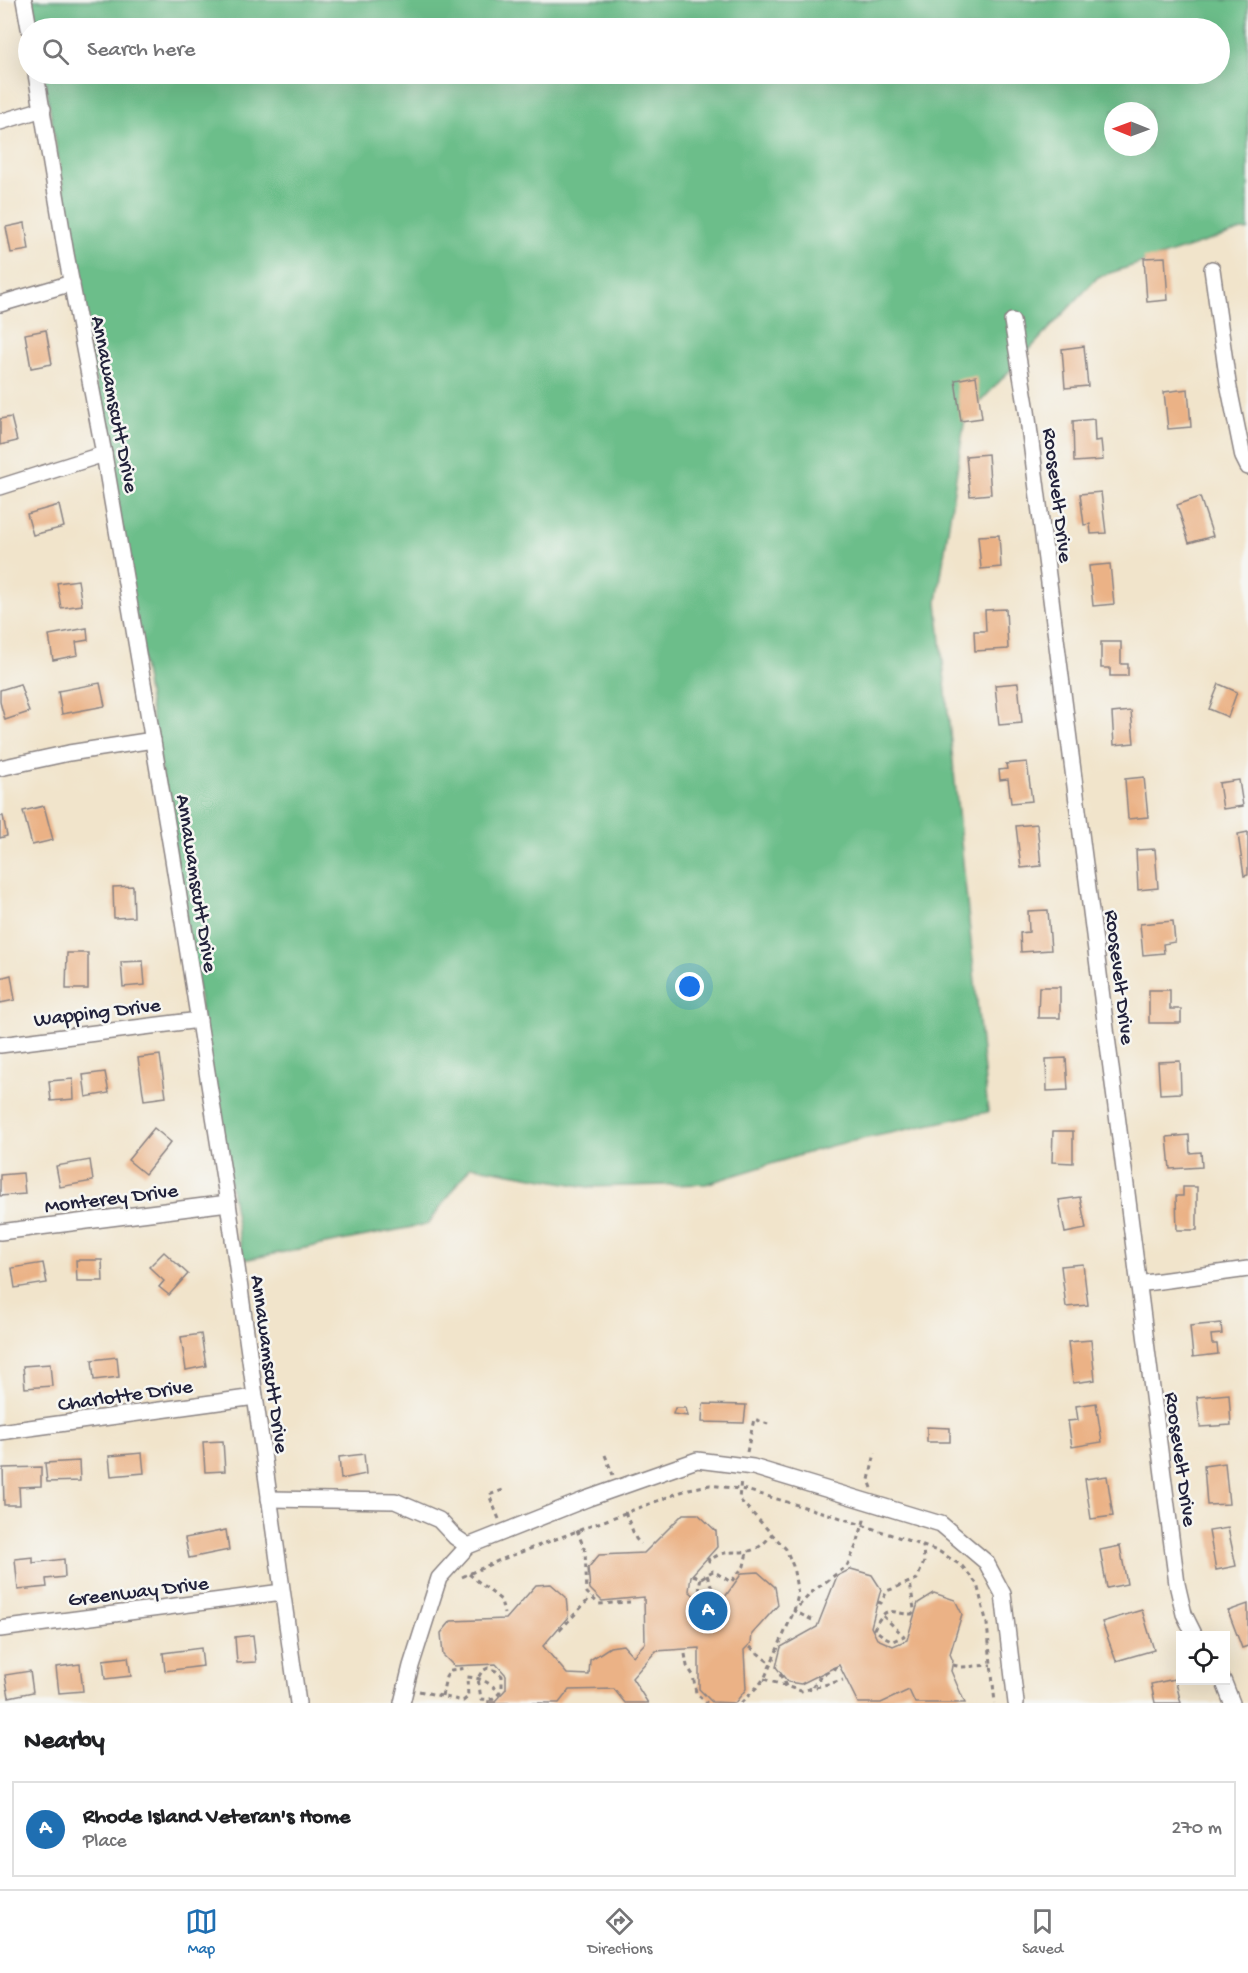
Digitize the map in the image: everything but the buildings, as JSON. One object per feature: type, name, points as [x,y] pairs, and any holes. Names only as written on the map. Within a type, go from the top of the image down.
[{"type":"street","points":[[24,0],[27,18]]},
{"type":"street","name":"Annawamscutt Drive","points":[[38,84],[104,454],[199,1020],[228,1203],[298,1703]]},
{"type":"street","points":[[0,122],[43,109]]},
{"type":"street","points":[[1212,269],[1228,383],[1243,457],[1248,467]]},
{"type":"street","points":[[0,304],[72,283]]},
{"type":"street","name":"Roosevelt Drive","points":[[1012,321],[1030,434],[1177,1584],[1184,1614],[1192,1631]]},
{"type":"street","points":[[0,487],[104,454]]},
{"type":"street","points":[[0,768],[69,753],[153,740]]},
{"type":"street","name":"Wapping Drive","points":[[0,1045],[199,1020]]},
{"type":"street","name":"Monterey Drive","points":[[0,1232],[228,1203]]},
{"type":"street","points":[[1138,1284],[1248,1269]]},
{"type":"street","name":"Charlotte Drive","points":[[0,1432],[255,1397]]},
{"type":"street","points":[[402,1703],[411,1666],[439,1578],[468,1546],[697,1460],[753,1467],[942,1524],[986,1562],[1003,1594],[1016,1703]]},
{"type":"street","points":[[269,1499],[395,1501],[439,1520],[455,1537],[468,1546]]},
{"type":"street","name":"Greenway Drive","points":[[0,1629],[282,1592]]},
{"type":"street","points":[[1225,1685],[1232,1703]]},
{"type":"path","points":[[741,1703],[764,1679],[794,1611],[798,1595],[793,1566],[786,1549],[739,1499],[754,1419],[768,1424]]},
{"type":"path","points":[[794,1611],[812,1592],[847,1566],[857,1544],[873,1491],[869,1480],[875,1453]]},
{"type":"path","points":[[605,1455],[618,1488]]},
{"type":"path","points":[[459,1578],[577,1530],[689,1489],[710,1485],[740,1489],[923,1546],[940,1552],[962,1566],[977,1584],[987,1624],[995,1703]]},
{"type":"path","points":[[504,1532],[489,1495],[506,1489]]},
{"type":"path","points":[[625,1512],[636,1539],[641,1544]]},
{"type":"path","points":[[577,1530],[585,1551],[587,1593],[599,1604],[630,1602]]},
{"type":"path","points":[[708,1558],[709,1561],[724,1552],[747,1552],[757,1549],[772,1534]]},
{"type":"path","points":[[878,1602],[881,1604],[887,1591],[917,1579],[924,1563],[923,1546]]},
{"type":"path","points":[[693,1575],[700,1578],[713,1571],[731,1581],[744,1566],[747,1552]]},
{"type":"path","points":[[469,1574],[501,1600],[504,1614]]},
{"type":"path","points":[[700,1578],[698,1587],[700,1593],[706,1599],[713,1600],[715,1597],[707,1575]]},
{"type":"path","points":[[883,1616],[904,1636],[893,1641],[874,1629],[883,1616],[888,1611],[912,1614],[914,1609],[910,1582]]},
{"type":"path","points":[[560,1630],[591,1597]]},
{"type":"path","points":[[794,1611],[812,1620]]},
{"type":"path","points":[[750,1647],[770,1663]]},
{"type":"path","points":[[685,1654],[687,1666],[693,1675],[696,1693],[707,1703]]},
{"type":"path","points":[[953,1665],[962,1667],[991,1665]]},
{"type":"path","points":[[442,1696],[446,1677],[451,1670],[468,1668]]},
{"type":"path","points":[[488,1668],[496,1671],[501,1676],[502,1689],[496,1697],[489,1700],[481,1699],[478,1678],[482,1671],[488,1668]]},
{"type":"path","points":[[813,1688],[816,1680],[829,1671],[834,1668],[839,1671]]},
{"type":"path","points":[[780,1674],[788,1688]]},
{"type":"path","points":[[418,1697],[419,1691],[462,1701],[468,1698],[466,1677],[486,1679],[500,1692]]},
{"type":"path","points":[[764,1679],[801,1691],[843,1680]]},
{"type":"green space","points":[[31,0],[1248,0],[1248,231],[1242,230],[1098,277],[965,418],[937,602],[988,1112],[830,1146],[706,1184],[588,1187],[471,1166],[428,1224],[243,1260],[46,84],[1230,84],[1230,18],[34,18]]},
{"type":"place","name":"Rhode Island Veteran's Home","points":[[708,1611]]}]
